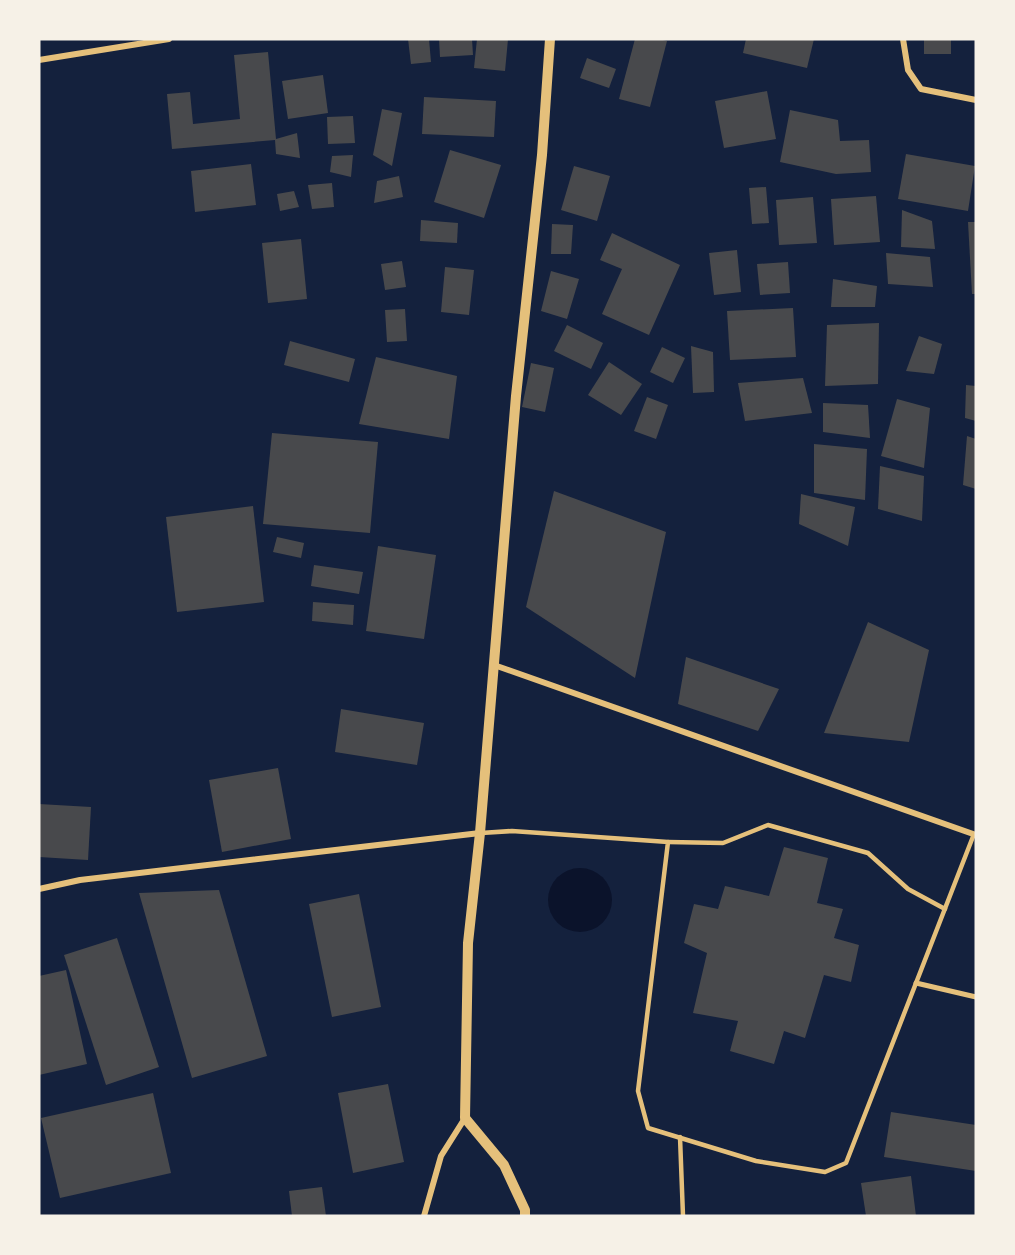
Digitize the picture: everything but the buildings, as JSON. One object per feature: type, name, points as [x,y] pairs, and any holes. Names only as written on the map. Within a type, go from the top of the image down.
[{"type":"street","points":[[39,60],[169,39]]},
{"type":"street","points":[[424,1216],[441,1156],[465,1118],[468,942],[480,833],[516,396],[542,155],[550,39]]},
{"type":"street","points":[[903,39],[908,70],[921,89],[976,100]]},
{"type":"street","points":[[493,665],[975,835]]},
{"type":"street","points":[[39,889],[80,880],[480,833]]},
{"type":"street","points":[[916,983],[976,997]]},
{"type":"street","points":[[465,1118],[504,1165],[525,1210],[525,1216]]},
{"type":"lane","points":[[480,833],[512,831],[668,842],[723,843],[768,825],[868,853],[908,889],[945,909]]},
{"type":"lane","points":[[668,842],[639,1091],[648,1128],[756,1161],[825,1172],[846,1163],[975,835]]},
{"type":"lane","points":[[680,1137],[683,1216]]},
{"type":"water","points":[[574,868],[586,868],[603,877],[610,888],[612,900],[610,912],[603,923],[586,932],[574,932],[562,927],[553,918],[548,906],[548,894],[553,882],[562,873]]}]
